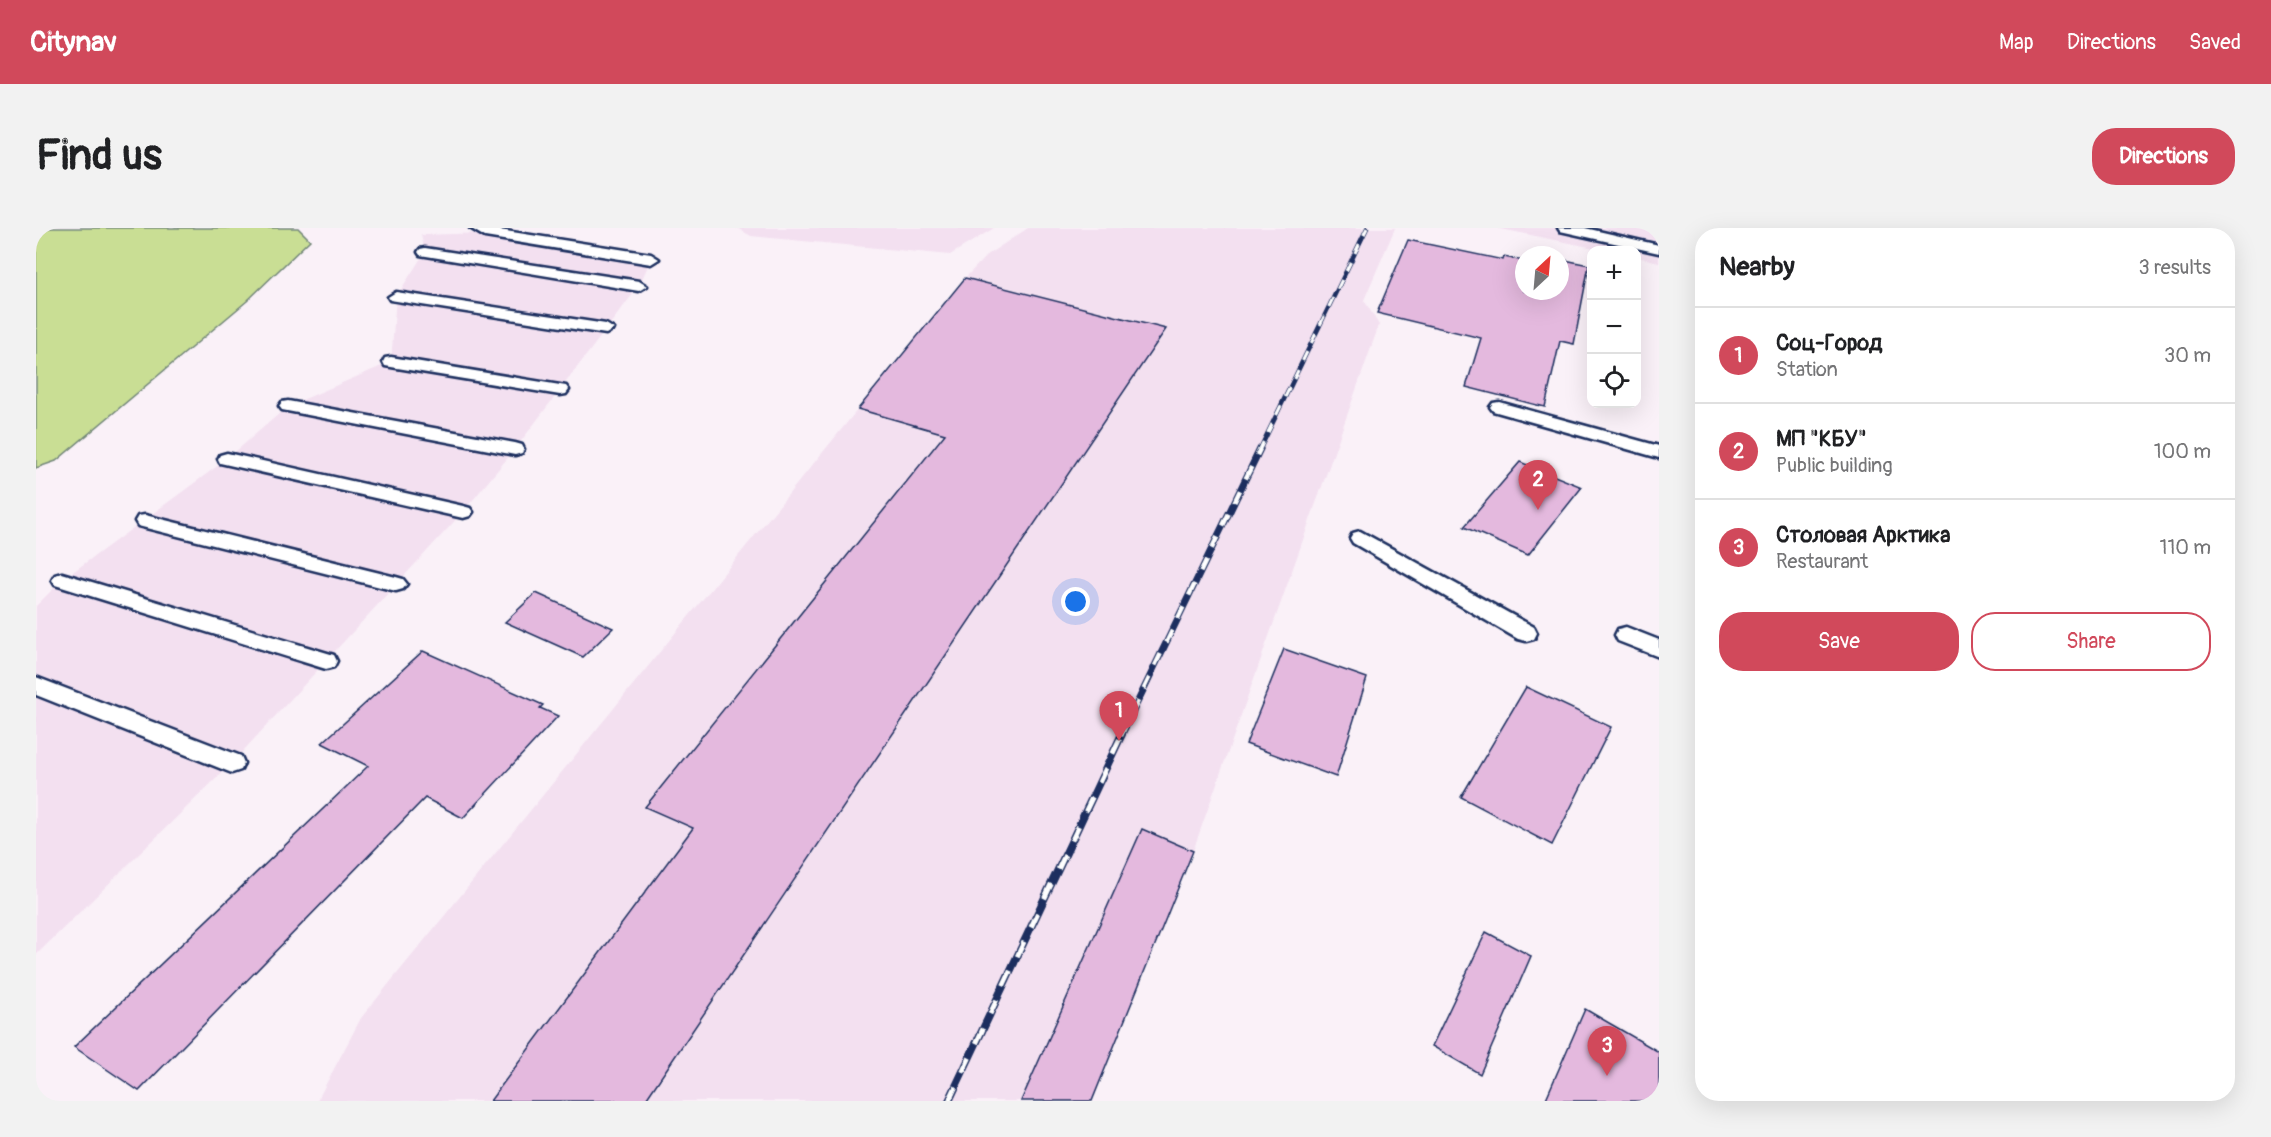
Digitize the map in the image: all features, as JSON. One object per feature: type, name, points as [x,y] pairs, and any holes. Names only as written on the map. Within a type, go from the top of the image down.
[{"type":"lane","points":[[477,228],[485,233],[651,259]]},
{"type":"lane","points":[[1565,228],[1659,249]]},
{"type":"lane","points":[[425,252],[639,286]]},
{"type":"lane","points":[[396,297],[606,329]]},
{"type":"lane","points":[[392,362],[560,390]]},
{"type":"lane","points":[[288,406],[515,450]]},
{"type":"lane","points":[[1499,407],[1659,452]]},
{"type":"lane","points":[[227,459],[462,512]]},
{"type":"lane","points":[[146,521],[396,584]]},
{"type":"lane","points":[[1360,538],[1526,633]]},
{"type":"lane","points":[[62,580],[326,661]]},
{"type":"lane","points":[[1626,635],[1659,649]]},
{"type":"lane","points":[[36,686],[232,763]]},
{"type":"shaded area","points":[[737,228],[994,228],[950,255],[751,236]]},
{"type":"shaded area","points":[[1028,228],[1395,228],[1364,300],[1379,325],[1193,851],[1092,1101],[317,1101],[361,1018],[965,278],[987,255]]},
{"type":"shaded area","points":[[1496,228],[1659,228],[1659,262],[1641,258],[1641,246],[1587,247]]},
{"type":"shaded area","points":[[485,233],[651,259],[639,286],[515,449],[463,512],[232,763],[36,955],[36,606],[62,580],[227,459],[288,406],[391,362],[396,297],[425,252],[421,235]]},
{"type":"green space","points":[[36,228],[298,228],[310,240],[247,301],[56,461],[36,468]]},
{"type":"building","points":[[1408,240],[1503,260],[1504,257],[1515,259],[1515,300],[1569,300],[1569,261],[1587,265],[1574,344],[1560,341],[1545,407],[1466,387],[1481,338],[1377,313]]},
{"type":"building","points":[[965,278],[1166,329],[645,1101],[490,1101],[693,828],[645,807],[945,434],[858,409]]},
{"type":"building","points":[[1520,462],[1582,487],[1528,555],[1464,527]]},
{"type":"building","points":[[536,593],[613,628],[583,657],[505,622]]},
{"type":"building","points":[[1284,649],[1367,678],[1336,777],[1246,744]]},
{"type":"building","points":[[423,651],[543,705],[540,708],[558,716],[463,818],[425,798],[139,1091],[74,1047],[368,766],[322,743]]},
{"type":"building","points":[[1526,687],[1611,727],[1552,845],[1461,797]]},
{"type":"building","points":[[1142,829],[1193,851],[1092,1101],[1021,1101]]},
{"type":"building","points":[[1486,932],[1531,956],[1480,1074],[1432,1046]]},
{"type":"building","points":[[1585,1009],[1659,1052],[1659,1101],[1545,1101]]},
{"type":"railway","points":[[1259,451],[1367,228]]},
{"type":"railway","points":[[1121,736],[1260,449]]},
{"type":"railway","points":[[949,1101],[1122,734]]},
{"type":"place","name":"МП \"КБУ\"","points":[[1538,510]]},
{"type":"place","name":"Соц-Город","points":[[1119,741]]},
{"type":"place","name":"Столовая Арктика","points":[[1607,1076]]}]
